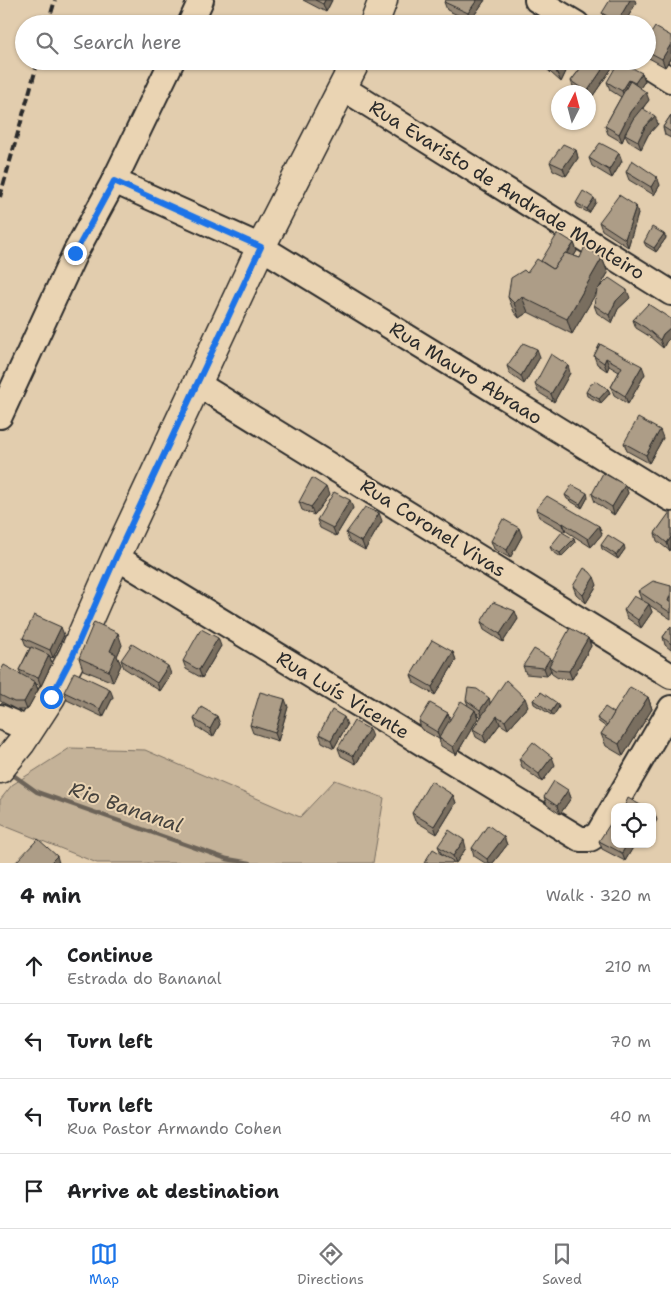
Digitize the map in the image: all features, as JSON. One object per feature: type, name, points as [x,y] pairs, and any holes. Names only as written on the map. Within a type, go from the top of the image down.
[{"type":"main road","points":[[377,15],[383,0]]},
{"type":"main road","points":[[0,769],[51,697],[73,655],[196,383],[261,247],[352,70]]},
{"type":"street","points":[[194,15],[201,0]]},
{"type":"street","points":[[537,0],[562,15]]},
{"type":"street","points":[[0,416],[75,253],[114,181],[168,70]]},
{"type":"street","points":[[655,70],[671,80]]},
{"type":"street","name":"Rua Evaristo de Andrade Monteiro","points":[[343,88],[671,293]]},
{"type":"street","name":"Rua Mauro Abraao","points":[[114,181],[261,247],[671,499]]},
{"type":"street","name":"Rua Coronel Vivas","points":[[196,383],[670,675]]},
{"type":"street","name":"Rua Luís Vicente","points":[[116,557],[580,839],[590,839],[598,834],[671,708]]},
{"type":"street","points":[[0,717],[25,736]]},
{"type":"shaded area","points":[[70,748],[145,750],[300,817],[335,780],[384,798],[373,863],[97,863],[0,824],[0,800],[12,785]]},
{"type":"building","points":[[315,0],[325,0],[323,4]]},
{"type":"building","points":[[446,0],[477,0],[468,13],[444,2]]},
{"type":"building","points":[[610,0],[630,0],[621,15],[605,15],[602,13]]},
{"type":"building","points":[[656,28],[671,36],[671,44],[662,59],[656,56]]},
{"type":"building","points":[[579,70],[602,70],[592,85],[577,85],[571,81]]},
{"type":"building","points":[[614,70],[636,70],[642,73],[635,83],[629,80],[622,91],[607,82]]},
{"type":"building","points":[[630,81],[646,92],[630,112],[619,134],[605,126]]},
{"type":"building","points":[[642,108],[655,116],[645,127],[638,141],[625,134],[633,119]]},
{"type":"building","points":[[671,115],[671,132],[663,127]]},
{"type":"building","points":[[600,143],[619,153],[609,170],[589,158]]},
{"type":"building","points":[[563,144],[576,150],[563,168],[550,162]]},
{"type":"building","points":[[632,160],[657,177],[651,187],[626,172]]},
{"type":"building","points":[[583,191],[594,198],[587,209],[576,203]]},
{"type":"building","points":[[619,195],[636,206],[625,239],[599,222]]},
{"type":"building","points":[[652,227],[664,234],[654,248],[644,242]]},
{"type":"building","points":[[558,233],[574,243],[553,269],[541,261]]},
{"type":"building","points":[[585,246],[602,258],[567,319],[522,297],[514,303],[508,297],[511,278],[524,270],[527,273],[537,259],[553,269],[565,253],[580,258]]},
{"type":"building","points":[[609,278],[627,290],[616,301],[609,315],[594,305],[597,290]]},
{"type":"building","points":[[648,304],[671,319],[671,327],[663,334],[660,340],[633,320]]},
{"type":"building","points":[[523,343],[537,349],[521,376],[507,366]]},
{"type":"building","points":[[600,344],[642,366],[625,396],[611,387],[622,367],[606,358],[604,363],[594,356]]},
{"type":"building","points":[[551,354],[568,365],[551,394],[535,384]]},
{"type":"building","points":[[596,381],[608,389],[599,399],[586,392],[590,385]]},
{"type":"building","points":[[638,418],[660,430],[646,455],[624,443]]},
{"type":"building","points":[[603,473],[625,485],[612,507],[592,494]]},
{"type":"building","points":[[312,478],[326,487],[311,507],[299,502]]},
{"type":"building","points":[[572,485],[587,493],[580,504],[565,495]]},
{"type":"building","points":[[334,492],[350,500],[333,528],[317,520]]},
{"type":"building","points":[[547,496],[599,526],[588,539],[536,509]]},
{"type":"building","points":[[365,507],[379,513],[362,542],[346,533]]},
{"type":"building","points":[[670,512],[671,537],[667,543],[655,533]]},
{"type":"building","points":[[503,519],[519,528],[507,550],[491,541]]},
{"type":"building","points":[[562,532],[574,539],[560,553],[550,547]]},
{"type":"building","points":[[608,535],[624,545],[616,555],[601,545]]},
{"type":"building","points":[[584,568],[594,577],[583,595],[573,586]]},
{"type":"building","points":[[653,581],[671,586],[668,601],[671,603],[671,613],[638,591]]},
{"type":"building","points":[[634,596],[649,604],[638,620],[624,610]]},
{"type":"building","points":[[493,602],[515,611],[500,634],[481,622]]},
{"type":"building","points":[[34,615],[61,627],[50,650],[23,638]]},
{"type":"building","points":[[94,622],[118,633],[110,651],[116,654],[109,671],[79,658]]},
{"type":"building","points":[[671,626],[671,644],[663,637]]},
{"type":"building","points":[[570,628],[588,638],[569,671],[555,670],[549,666]]},
{"type":"building","points":[[201,629],[218,638],[199,670],[183,661]]},
{"type":"building","points":[[432,640],[453,652],[432,687],[411,675]]},
{"type":"building","points":[[132,644],[168,666],[157,683],[121,660]]},
{"type":"building","points":[[31,647],[49,655],[38,678],[19,670]]},
{"type":"building","points":[[534,649],[550,658],[544,668],[523,666]]},
{"type":"building","points":[[4,665],[35,682],[24,702],[14,702],[0,695],[0,672]]},
{"type":"building","points":[[74,672],[110,689],[100,709],[64,692]]},
{"type":"building","points":[[506,680],[525,698],[505,721],[497,716],[483,735],[473,729]]},
{"type":"building","points":[[630,687],[648,697],[619,744],[601,734]]},
{"type":"building","points":[[468,688],[477,689],[489,698],[480,710],[466,700]]},
{"type":"building","points":[[260,692],[285,699],[275,733],[250,725]]},
{"type":"building","points":[[541,692],[557,703],[551,712],[533,700]]},
{"type":"building","points":[[461,701],[475,710],[453,747],[439,738]]},
{"type":"building","points":[[430,703],[448,713],[437,732],[419,721]]},
{"type":"building","points":[[201,707],[217,716],[210,729],[194,719]]},
{"type":"building","points":[[605,707],[614,713],[607,725],[597,718]]},
{"type":"building","points":[[332,710],[344,717],[331,740],[319,734]]},
{"type":"building","points":[[354,721],[369,729],[353,756],[338,748]]},
{"type":"building","points":[[533,742],[552,757],[539,774],[519,759]]},
{"type":"building","points":[[431,781],[453,795],[434,826],[412,813]]},
{"type":"building","points":[[554,781],[568,790],[557,806],[544,797]]},
{"type":"building","points":[[628,798],[637,803],[626,803]]},
{"type":"building","points":[[611,823],[611,847],[599,841]]},
{"type":"building","points":[[488,825],[504,837],[487,859],[472,848]]},
{"type":"building","points":[[449,830],[464,840],[453,856],[438,846]]},
{"type":"building","points":[[38,839],[57,856],[50,863],[15,863]]},
{"type":"building","points":[[612,848],[625,848],[622,853]]},
{"type":"building","points":[[433,849],[453,861],[452,863],[424,863]]},
{"type":"waterway","name":"Rio Bananal","points":[[9,772],[37,792],[227,859],[250,863]]},
{"type":"railway","points":[[51,15],[55,0]]},
{"type":"railway","points":[[0,197],[35,70]]},
{"type":"route","points":[[51,697],[73,655],[196,383],[261,247],[114,181],[75,253]]}]
